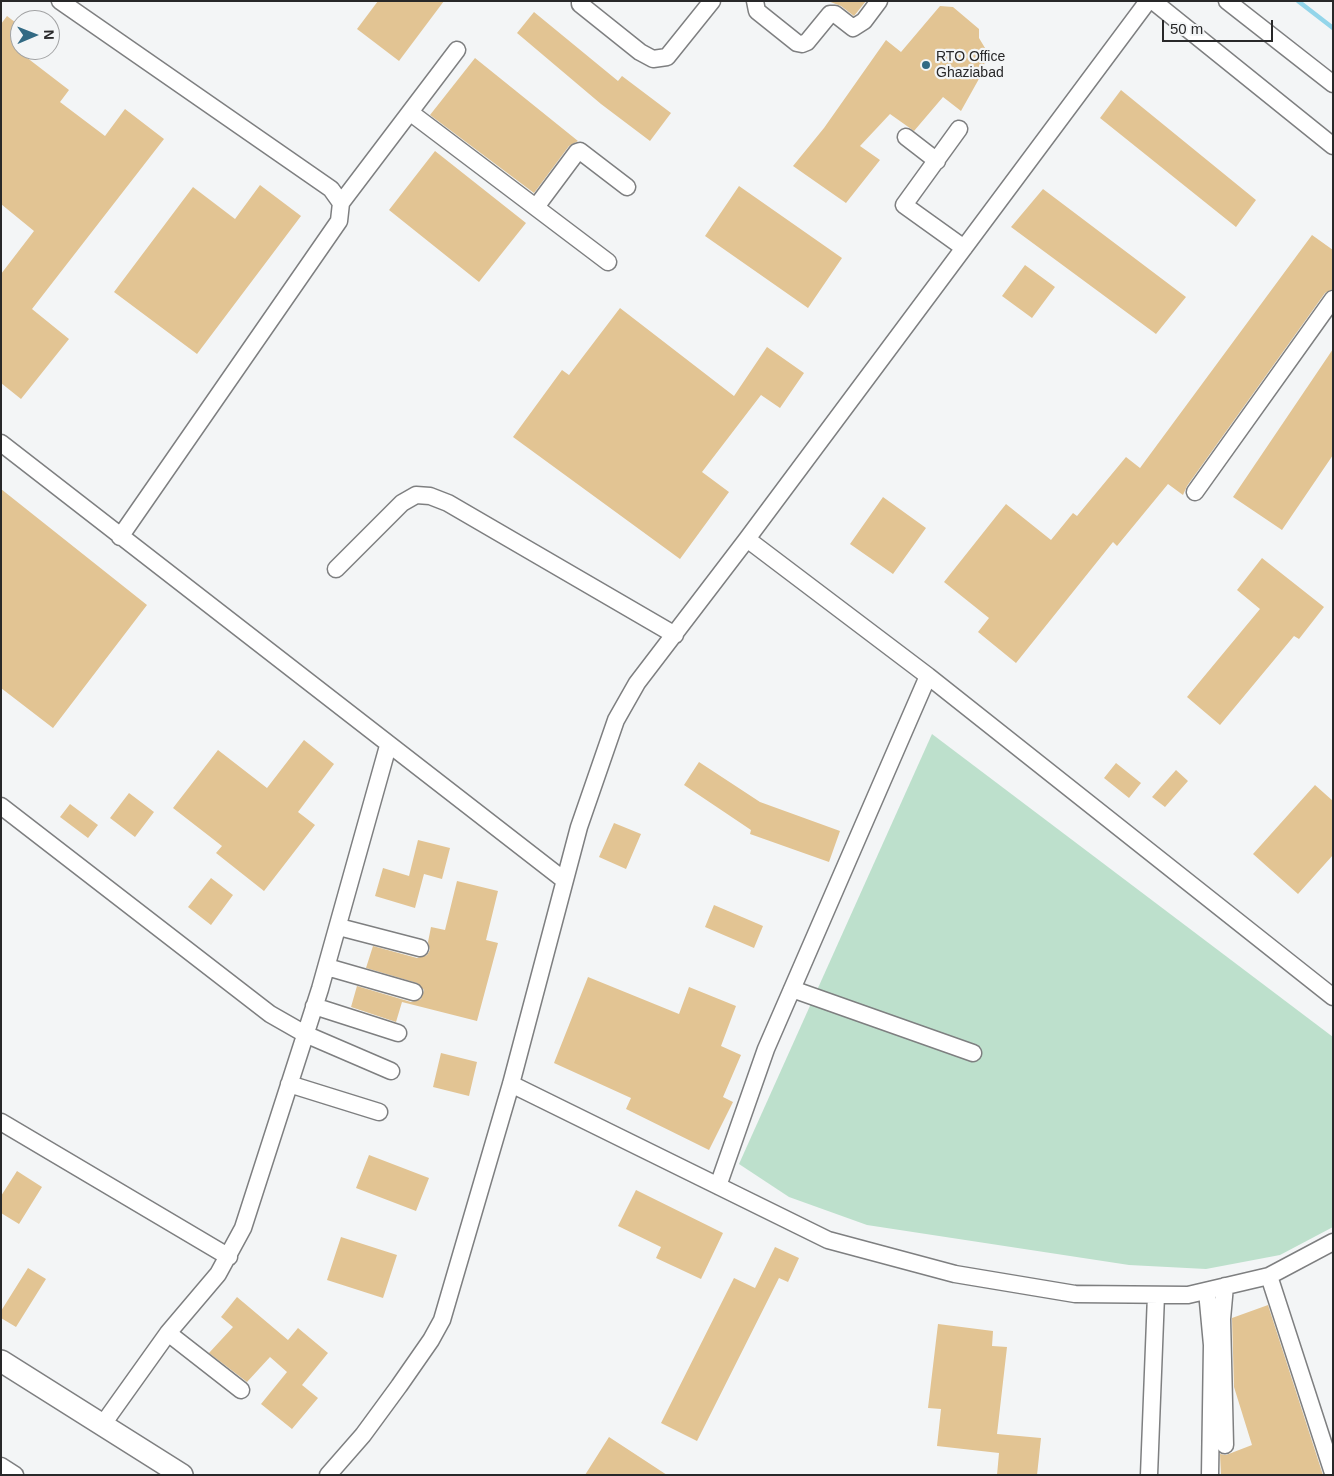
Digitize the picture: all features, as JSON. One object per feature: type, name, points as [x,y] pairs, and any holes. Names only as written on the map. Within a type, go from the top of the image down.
[{"type":"main road","points":[[1,1361],[182,1475]]},
{"type":"street","points":[[60,1],[331,189],[342,203]]},
{"type":"street","points":[[580,1],[580,4],[640,52],[653,58],[667,57],[712,1]]},
{"type":"street","points":[[755,1],[757,11],[797,43],[802,44],[807,42],[830,14],[835,14],[854,28],[864,22],[879,1]]},
{"type":"street","points":[[328,1475],[363,1435],[394,1393],[431,1340],[442,1320],[511,1084],[564,880],[602,758],[616,720],[637,683],[747,539],[1148,1]]},
{"type":"street","points":[[1153,1],[1333,146]]},
{"type":"street","points":[[1227,1],[1333,84]]},
{"type":"street","points":[[120,537],[339,221],[342,203],[411,113],[456,50]]},
{"type":"street","points":[[411,113],[608,262]]},
{"type":"street","points":[[959,129],[904,205],[964,248]]},
{"type":"street","points":[[906,137],[937,161]]},
{"type":"street","points":[[536,207],[580,151],[627,187]]},
{"type":"street","points":[[1195,492],[1333,299]]},
{"type":"street","points":[[1,444],[388,746],[564,880]]},
{"type":"street","points":[[336,569],[402,503],[416,495],[430,496],[448,503],[675,635]]},
{"type":"street","points":[[747,539],[928,676],[1333,997]]},
{"type":"street","points":[[718,1186],[766,1049],[928,676]]},
{"type":"street","points":[[103,1424],[168,1333],[229,1257],[252,1202],[327,967],[388,746]]},
{"type":"street","points":[[1,806],[270,1014],[305,1034],[391,1071]]},
{"type":"street","points":[[339,927],[420,948]]},
{"type":"street","points":[[327,967],[414,992]]},
{"type":"street","points":[[792,989],[973,1053]]},
{"type":"street","points":[[314,1006],[398,1033]]},
{"type":"street","points":[[289,1084],[379,1112]]},
{"type":"street","points":[[511,1084],[828,1240],[955,1274],[1075,1294],[1188,1295],[1269,1276],[1333,1242]]},
{"type":"street","points":[[1,1122],[229,1257]]},
{"type":"street","points":[[1269,1276],[1333,1473]]},
{"type":"street","points":[[1224,1286],[1222,1319],[1225,1445]]},
{"type":"street","points":[[1207,1291],[1212,1345],[1210,1475]]},
{"type":"street","points":[[1149,1475],[1156,1295]]},
{"type":"street","points":[[168,1333],[241,1390]]},
{"type":"street","points":[[1,1466],[15,1475]]},
{"type":"green space","points":[[932,734],[1333,1037],[1333,1227],[1280,1255],[1206,1269],[1129,1265],[867,1225],[789,1197],[739,1164]]},
{"type":"building","points":[[378,1],[444,1],[399,61],[357,29]]},
{"type":"building","points":[[828,1],[866,1],[854,16],[841,6]]},
{"type":"building","name":"RTO Office Ghaziabad","points":[[940,6],[953,7],[979,29],[979,38],[988,53],[980,77],[961,111],[943,97],[914,131],[890,114],[860,146],[880,160],[846,203],[793,166],[824,128],[886,40],[901,52]]},
{"type":"building","points":[[534,12],[618,81],[622,76],[671,113],[650,141],[601,104],[517,33]]},
{"type":"building","points":[[7,16],[10,18],[10,60],[30,60],[69,90],[60,102],[105,136],[125,109],[164,139],[32,309],[69,339],[21,399],[1,383],[1,274],[34,231],[1,204],[1,24]]},
{"type":"building","points":[[475,58],[578,141],[569,146],[534,193],[430,115]]},
{"type":"building","points":[[1121,90],[1256,200],[1236,227],[1100,118]]},
{"type":"building","points":[[435,151],[526,223],[479,282],[389,210]]},
{"type":"building","points":[[260,185],[301,216],[197,354],[114,292],[193,187],[235,219]]},
{"type":"building","points":[[739,186],[842,258],[808,308],[705,236]]},
{"type":"building","points":[[1043,189],[1186,297],[1156,334],[1011,227]]},
{"type":"building","points":[[1312,235],[1333,250],[1333,289],[1325,293],[1187,486],[1183,495],[1168,484],[1117,546],[1113,542],[1016,663],[978,632],[989,618],[944,582],[1006,504],[1051,540],[1073,513],[1077,516],[1126,457],[1140,468]]},
{"type":"building","points":[[1025,265],[1055,287],[1032,318],[1002,296]]},
{"type":"building","points":[[620,308],[734,396],[767,347],[804,373],[780,408],[761,395],[702,472],[729,492],[680,559],[513,437],[562,370],[569,375]]},
{"type":"building","points":[[1333,349],[1333,455],[1282,530],[1233,497]]},
{"type":"building","points":[[1,489],[147,605],[53,728],[1,688]]},
{"type":"building","points":[[883,497],[926,528],[893,574],[850,544]]},
{"type":"building","points":[[1262,558],[1324,607],[1299,639],[1294,636],[1220,725],[1187,697],[1260,609],[1237,590]]},
{"type":"building","points":[[304,740],[334,764],[298,812],[315,825],[264,891],[216,853],[222,846],[173,808],[218,750],[267,788]]},
{"type":"building","points":[[699,762],[760,802],[840,831],[829,862],[750,834],[751,830],[684,785]]},
{"type":"building","points":[[1116,763],[1141,783],[1129,798],[1104,778]]},
{"type":"building","points":[[1176,770],[1188,781],[1165,807],[1152,797]]},
{"type":"building","points":[[1315,785],[1333,801],[1333,855],[1298,894],[1253,854]]},
{"type":"building","points":[[129,793],[154,812],[135,837],[110,818]]},
{"type":"building","points":[[70,804],[98,825],[88,838],[60,817]]},
{"type":"building","points":[[614,823],[641,834],[626,869],[599,857]]},
{"type":"building","points":[[418,840],[450,848],[442,879],[424,874],[415,908],[375,896],[383,868],[409,876]]},
{"type":"building","points":[[211,878],[233,895],[211,925],[188,907]]},
{"type":"building","points":[[457,881],[498,891],[486,940],[498,943],[477,1021],[402,1002],[396,1022],[351,1007],[357,986],[411,1002],[421,999],[424,990],[417,983],[366,968],[373,946],[417,958],[427,955],[430,950],[428,942],[431,927],[445,930]]},
{"type":"building","points":[[714,905],[763,926],[754,948],[705,927]]},
{"type":"building","points":[[588,977],[679,1014],[689,987],[736,1006],[721,1046],[741,1055],[723,1097],[733,1102],[709,1150],[626,1109],[631,1098],[554,1063]]},
{"type":"building","points":[[441,1053],[477,1062],[469,1096],[433,1087]]},
{"type":"building","points":[[369,1155],[429,1178],[416,1211],[356,1188]]},
{"type":"building","points":[[17,1171],[42,1187],[19,1224],[1,1213],[1,1196]]},
{"type":"building","points":[[636,1190],[723,1233],[701,1279],[656,1258],[661,1247],[618,1226]]},
{"type":"building","points":[[341,1237],[397,1255],[383,1298],[327,1280]]},
{"type":"building","points":[[775,1247],[799,1258],[788,1282],[779,1278],[697,1441],[661,1423],[734,1278],[755,1288]]},
{"type":"building","points":[[28,1268],[46,1279],[16,1327],[1,1318],[1,1311]]},
{"type":"building","points":[[237,1297],[288,1340],[298,1328],[328,1353],[302,1385],[318,1398],[292,1429],[261,1404],[287,1372],[270,1357],[247,1382],[209,1353],[233,1327],[221,1317]]},
{"type":"building","points":[[1268,1305],[1323,1475],[1221,1475],[1220,1454],[1226,1455],[1252,1445],[1234,1387],[1232,1318]]},
{"type":"building","points":[[938,1324],[993,1331],[992,1346],[1007,1347],[997,1434],[1041,1438],[1037,1475],[997,1475],[999,1453],[937,1446],[941,1409],[928,1408]]},
{"type":"building","points":[[609,1437],[667,1475],[585,1475]]},
{"type":"waterway","points":[[1298,1],[1333,28]]},
{"type":"place","name":"RTO Office Ghaziabad","points":[[926,65]]}]
